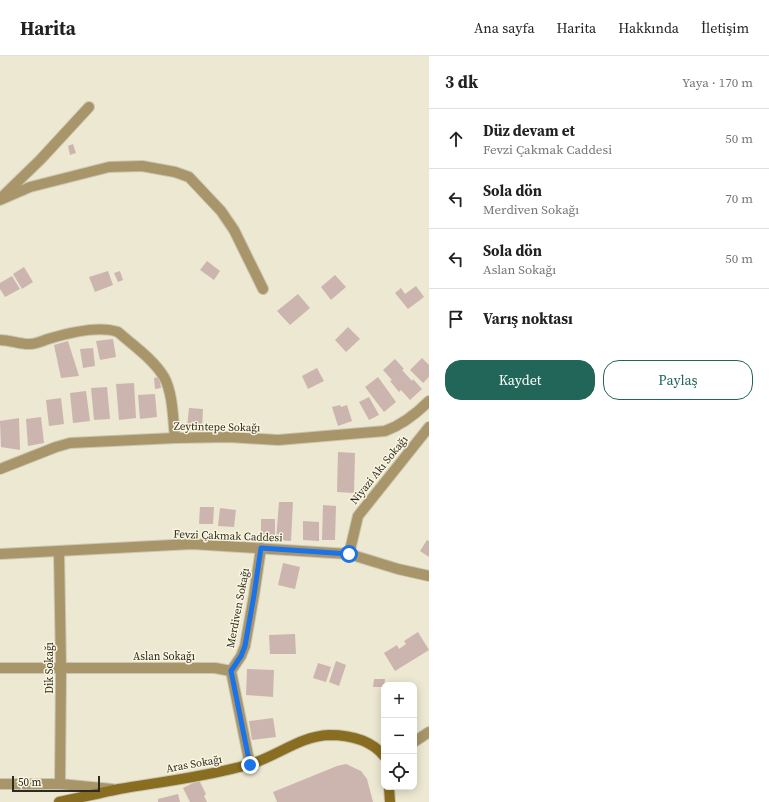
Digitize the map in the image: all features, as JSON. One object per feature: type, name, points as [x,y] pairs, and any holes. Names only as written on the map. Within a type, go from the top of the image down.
[{"type":"main road","name":"Aras Sokağı","points":[[59,802],[116,790],[221,772],[250,765],[309,739],[328,735],[344,735],[363,740],[382,754]]},
{"type":"main road","points":[[389,790],[390,802]]},
{"type":"street","points":[[0,199],[41,159],[89,107]]},
{"type":"street","points":[[0,199],[30,187],[109,167],[142,166],[175,172],[189,177],[221,210],[234,230],[263,289]]},
{"type":"street","points":[[0,340],[30,345],[68,334],[99,330],[112,330],[118,332],[151,360],[164,378],[169,391],[175,438]]},
{"type":"street","name":"Zeytintepe Sokağı","points":[[0,469],[70,443],[229,437],[278,440],[384,431],[407,420],[429,402]]},
{"type":"street","name":"Niyazi Akı Sokağı","points":[[349,554],[358,516],[429,427]]},
{"type":"street","name":"Fevzi Çakmak Caddesi","points":[[0,554],[192,544],[349,554],[398,569],[429,576]]},
{"type":"street","name":"Merdiven Sokağı","points":[[231,671],[241,656],[245,646],[261,548]]},
{"type":"street","name":"Dik Sokağı","points":[[59,552],[61,668],[60,784]]},
{"type":"street","name":"Aslan Sokağı","points":[[0,668],[215,668],[231,671]]},
{"type":"street","points":[[231,671],[250,765]]},
{"type":"street","points":[[417,740],[429,732]]},
{"type":"street","points":[[0,784],[60,784],[116,790]]},
{"type":"building","points":[[73,144],[76,153],[70,155],[68,146]]},
{"type":"building","points":[[207,261],[220,271],[214,280],[200,270]]},
{"type":"building","points":[[24,267],[33,282],[22,289],[13,274]]},
{"type":"building","points":[[108,271],[113,285],[95,292],[89,277]]},
{"type":"building","points":[[120,271],[123,280],[118,282],[114,273]]},
{"type":"building","points":[[335,275],[346,287],[331,300],[321,287]]},
{"type":"building","points":[[12,276],[20,289],[5,297],[0,289],[0,283]]},
{"type":"building","points":[[416,286],[424,297],[408,309],[395,293],[401,288],[405,294]]},
{"type":"building","points":[[298,294],[310,308],[290,325],[277,311]]},
{"type":"building","points":[[348,327],[360,339],[346,352],[335,340]]},
{"type":"building","points":[[113,339],[116,357],[100,360],[96,341]]},
{"type":"building","points":[[68,341],[79,376],[61,378],[54,345]]},
{"type":"building","points":[[93,348],[95,366],[83,368],[80,349]]},
{"type":"building","points":[[422,358],[429,365],[429,377],[423,383],[410,370]]},
{"type":"building","points":[[395,359],[404,369],[402,370],[422,389],[410,400],[401,390],[399,392],[390,381],[392,380],[383,370]]},
{"type":"building","points":[[317,368],[324,381],[308,389],[302,376]]},
{"type":"building","points":[[159,377],[161,388],[155,389],[154,378]]},
{"type":"building","points":[[378,377],[396,402],[384,412],[365,387]]},
{"type":"building","points":[[134,383],[136,418],[119,420],[116,384]]},
{"type":"building","points":[[107,387],[110,419],[94,420],[91,388]]},
{"type":"building","points":[[86,391],[90,421],[73,423],[70,393]]},
{"type":"building","points":[[155,394],[157,417],[140,419],[138,395]]},
{"type":"building","points":[[369,397],[379,415],[369,420],[359,402]]},
{"type":"building","points":[[61,398],[64,424],[49,426],[46,400]]},
{"type":"building","points":[[340,405],[341,407],[347,405],[352,421],[338,426],[332,407]]},
{"type":"building","points":[[189,408],[203,409],[202,429],[187,428]]},
{"type":"building","points":[[41,417],[44,443],[28,446],[26,419]]},
{"type":"building","points":[[19,418],[20,450],[1,447],[0,421]]},
{"type":"building","points":[[338,452],[355,453],[354,493],[337,492]]},
{"type":"building","points":[[279,502],[293,502],[291,541],[276,540]]},
{"type":"building","points":[[323,505],[336,506],[335,540],[322,540]]},
{"type":"building","points":[[200,507],[214,507],[213,524],[199,524]]},
{"type":"building","points":[[220,508],[236,510],[234,527],[218,526]]},
{"type":"building","points":[[261,519],[275,519],[275,537],[261,537]]},
{"type":"building","points":[[303,521],[319,522],[319,541],[303,540]]},
{"type":"building","points":[[427,540],[429,541],[429,557],[420,551]]},
{"type":"building","points":[[283,563],[300,567],[295,589],[278,585]]},
{"type":"building","points":[[418,632],[429,650],[395,671],[384,653],[397,645],[399,649],[406,644],[404,641]]},
{"type":"building","points":[[295,634],[296,654],[270,654],[269,635]]},
{"type":"building","points":[[336,661],[346,665],[339,686],[329,682]]},
{"type":"building","points":[[318,663],[331,667],[326,682],[313,678]]},
{"type":"building","points":[[247,669],[274,670],[273,697],[246,695]]},
{"type":"building","points":[[374,679],[385,679],[385,682],[381,682],[381,687],[373,687]]},
{"type":"building","points":[[273,718],[276,737],[252,740],[249,721]]},
{"type":"building","points":[[346,764],[361,771],[367,779],[373,802],[277,802],[273,792],[337,766]]},
{"type":"building","points":[[199,780],[206,794],[204,796],[207,802],[190,802],[183,788]]},
{"type":"building","points":[[178,794],[180,802],[158,802],[158,799]]},
{"type":"route","points":[[250,765],[231,671],[237,664],[245,646],[261,548],[349,554]]}]
